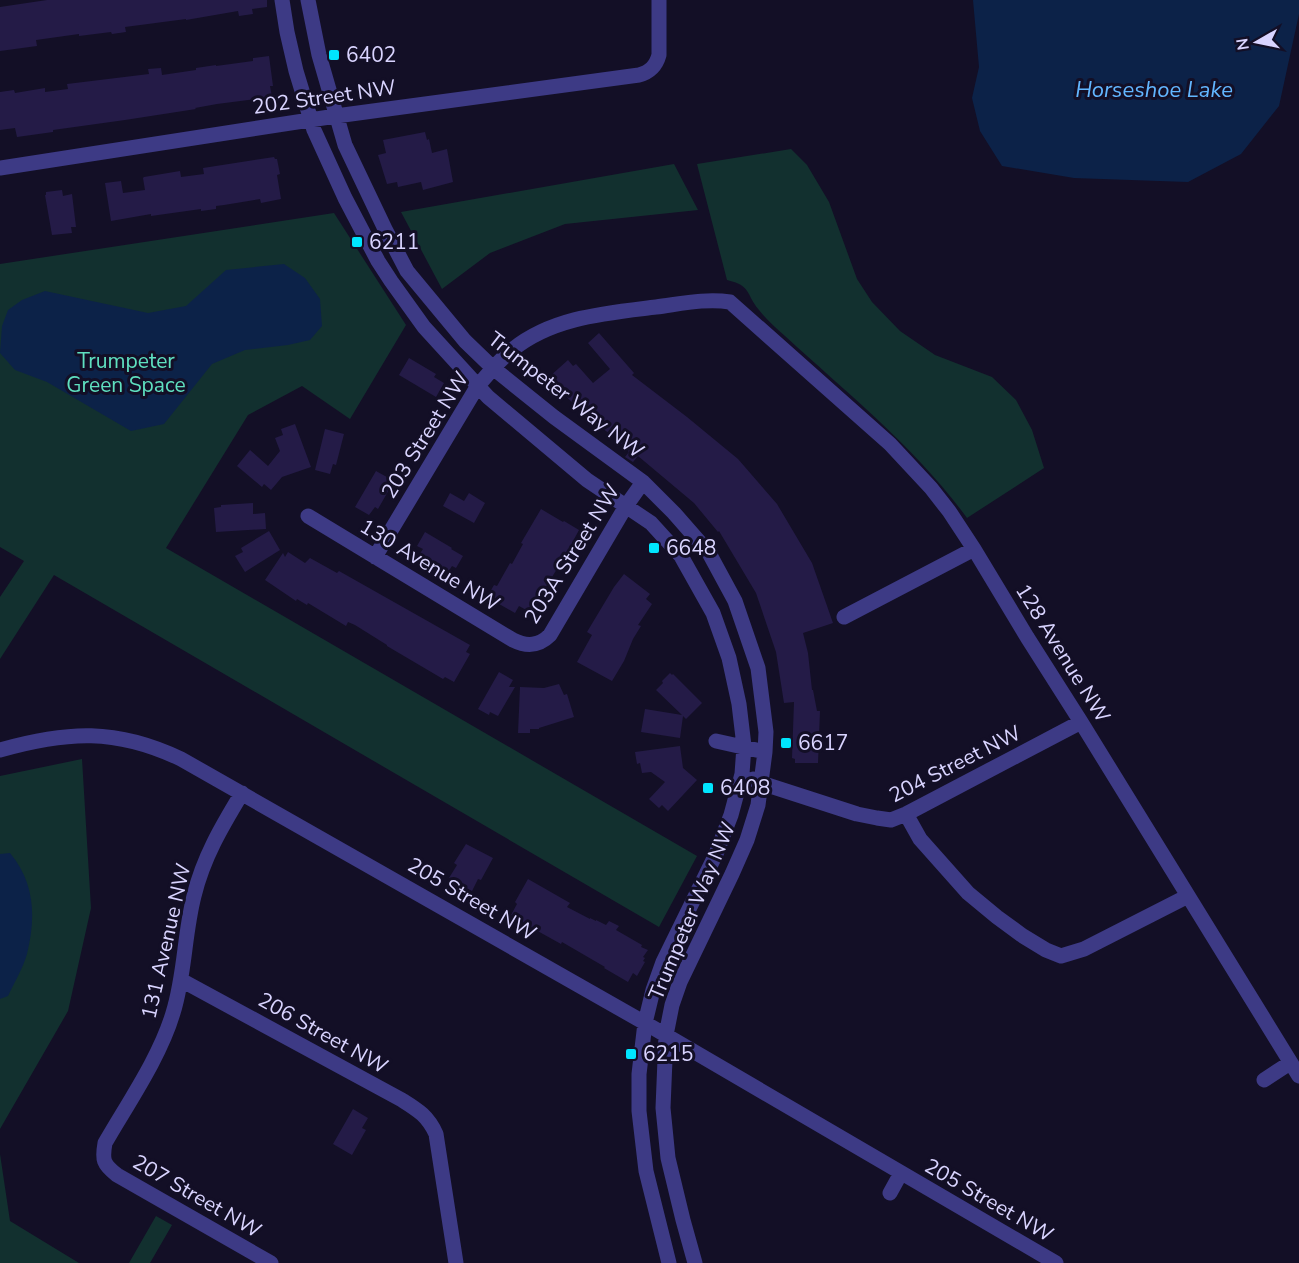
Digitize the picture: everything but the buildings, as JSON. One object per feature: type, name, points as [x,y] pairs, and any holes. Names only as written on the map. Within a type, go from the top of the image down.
[{"type":"street","name":"Trumpeter Way NW","points":[[282,0],[296,71],[311,120],[345,198],[391,281],[424,327],[477,387],[587,480],[651,523],[681,556],[713,614],[729,658],[739,704],[744,746],[742,774],[731,814],[716,854],[663,962],[645,1023],[639,1074],[642,1145],[652,1197],[669,1263]]},
{"type":"street","name":"Trumpeter Way NW","points":[[308,0],[319,55],[345,145],[407,271],[465,341],[493,368],[554,417],[644,482],[674,513],[709,553],[735,601],[758,668],[766,732],[758,805],[747,840],[680,982],[672,1005],[666,1035],[663,1108],[668,1158],[695,1263]]},
{"type":"street","name":"202 Street NW","points":[[0,168],[336,116],[632,76],[643,73],[657,62],[660,49],[659,0]]},
{"type":"street","name":"203 Street NW","points":[[375,557],[477,387],[512,350],[529,338],[579,318],[710,300],[730,302]]},
{"type":"street","name":"128 Avenue NW","points":[[730,302],[890,444],[937,495],[952,515],[1299,1077]]},
{"type":"street","name":"203A Street NW","points":[[533,644],[540,643],[550,635],[626,506],[644,482]]},
{"type":"street","name":"130 Avenue NW","points":[[308,516],[513,640],[533,644]]},
{"type":"street","points":[[844,617],[974,549]]},
{"type":"street","name":"204 Street NW","points":[[742,774],[761,783],[857,814],[891,820],[1081,722]]},
{"type":"street","name":"205 Street NW","points":[[0,750],[58,737],[102,736],[146,744],[165,751],[666,1035],[1056,1263]]},
{"type":"street","points":[[716,741],[765,752]]},
{"type":"street","name":"131 Avenue NW","points":[[104,1163],[105,1143],[167,1032],[181,980],[190,916],[198,880],[211,845],[242,793]]},
{"type":"street","points":[[906,814],[920,839],[968,893],[1023,936],[1061,956],[1084,949],[1188,896]]},
{"type":"street","name":"206 Street NW","points":[[181,980],[402,1100],[425,1116],[432,1124],[436,1134],[456,1263]]},
{"type":"street","points":[[1264,1080],[1290,1063]]},
{"type":"street","name":"207 Street NW","points":[[104,1163],[117,1175],[271,1263]]},
{"type":"street","name":"205 Street NW","points":[[890,1193],[901,1173]]},
{"type":"green space","points":[[791,149],[807,165],[829,202],[857,279],[872,302],[900,331],[935,355],[992,377],[1016,400],[1032,430],[1044,468],[967,518],[947,492],[904,445],[771,323],[741,285],[727,280],[697,164]]},
{"type":"green space","points":[[674,164],[698,210],[565,224],[490,253],[442,289],[401,212]]},
{"type":"green space","name":"Trumpeter Green Space","points":[[334,213],[406,325],[350,419],[302,386],[248,415],[166,548],[697,856],[659,927],[54,575],[0,659],[0,597],[24,561],[0,547],[0,264]]},
{"type":"green space","points":[[82,759],[91,908],[68,1011],[0,1129],[0,776]]},
{"type":"green space","points":[[0,1154],[10,1221],[79,1263],[0,1263]]},
{"type":"green space","points":[[156,1216],[172,1225],[150,1263],[129,1263]]},
{"type":"water","name":"Horseshoe Lake","points":[[973,0],[1299,0],[1299,14],[1279,106],[1241,154],[1188,182],[1074,178],[1002,166],[980,131],[972,98],[979,67]]},
{"type":"water","points":[[284,264],[305,278],[320,299],[322,326],[310,340],[245,350],[212,364],[164,424],[131,431],[47,382],[15,370],[0,353],[2,326],[8,310],[22,300],[45,291],[148,313],[186,306],[226,270]]},
{"type":"water","points":[[10,853],[29,888],[32,927],[23,965],[8,996],[0,999],[0,854]]},
{"type":"place","name":"6402","points":[[334,55]]},
{"type":"place","name":"6211","points":[[357,242]]},
{"type":"place","name":"6648","points":[[654,548]]},
{"type":"place","name":"6617","points":[[786,743]]},
{"type":"place","name":"6408","points":[[708,788]]},
{"type":"place","name":"6215","points":[[631,1054]]}]
